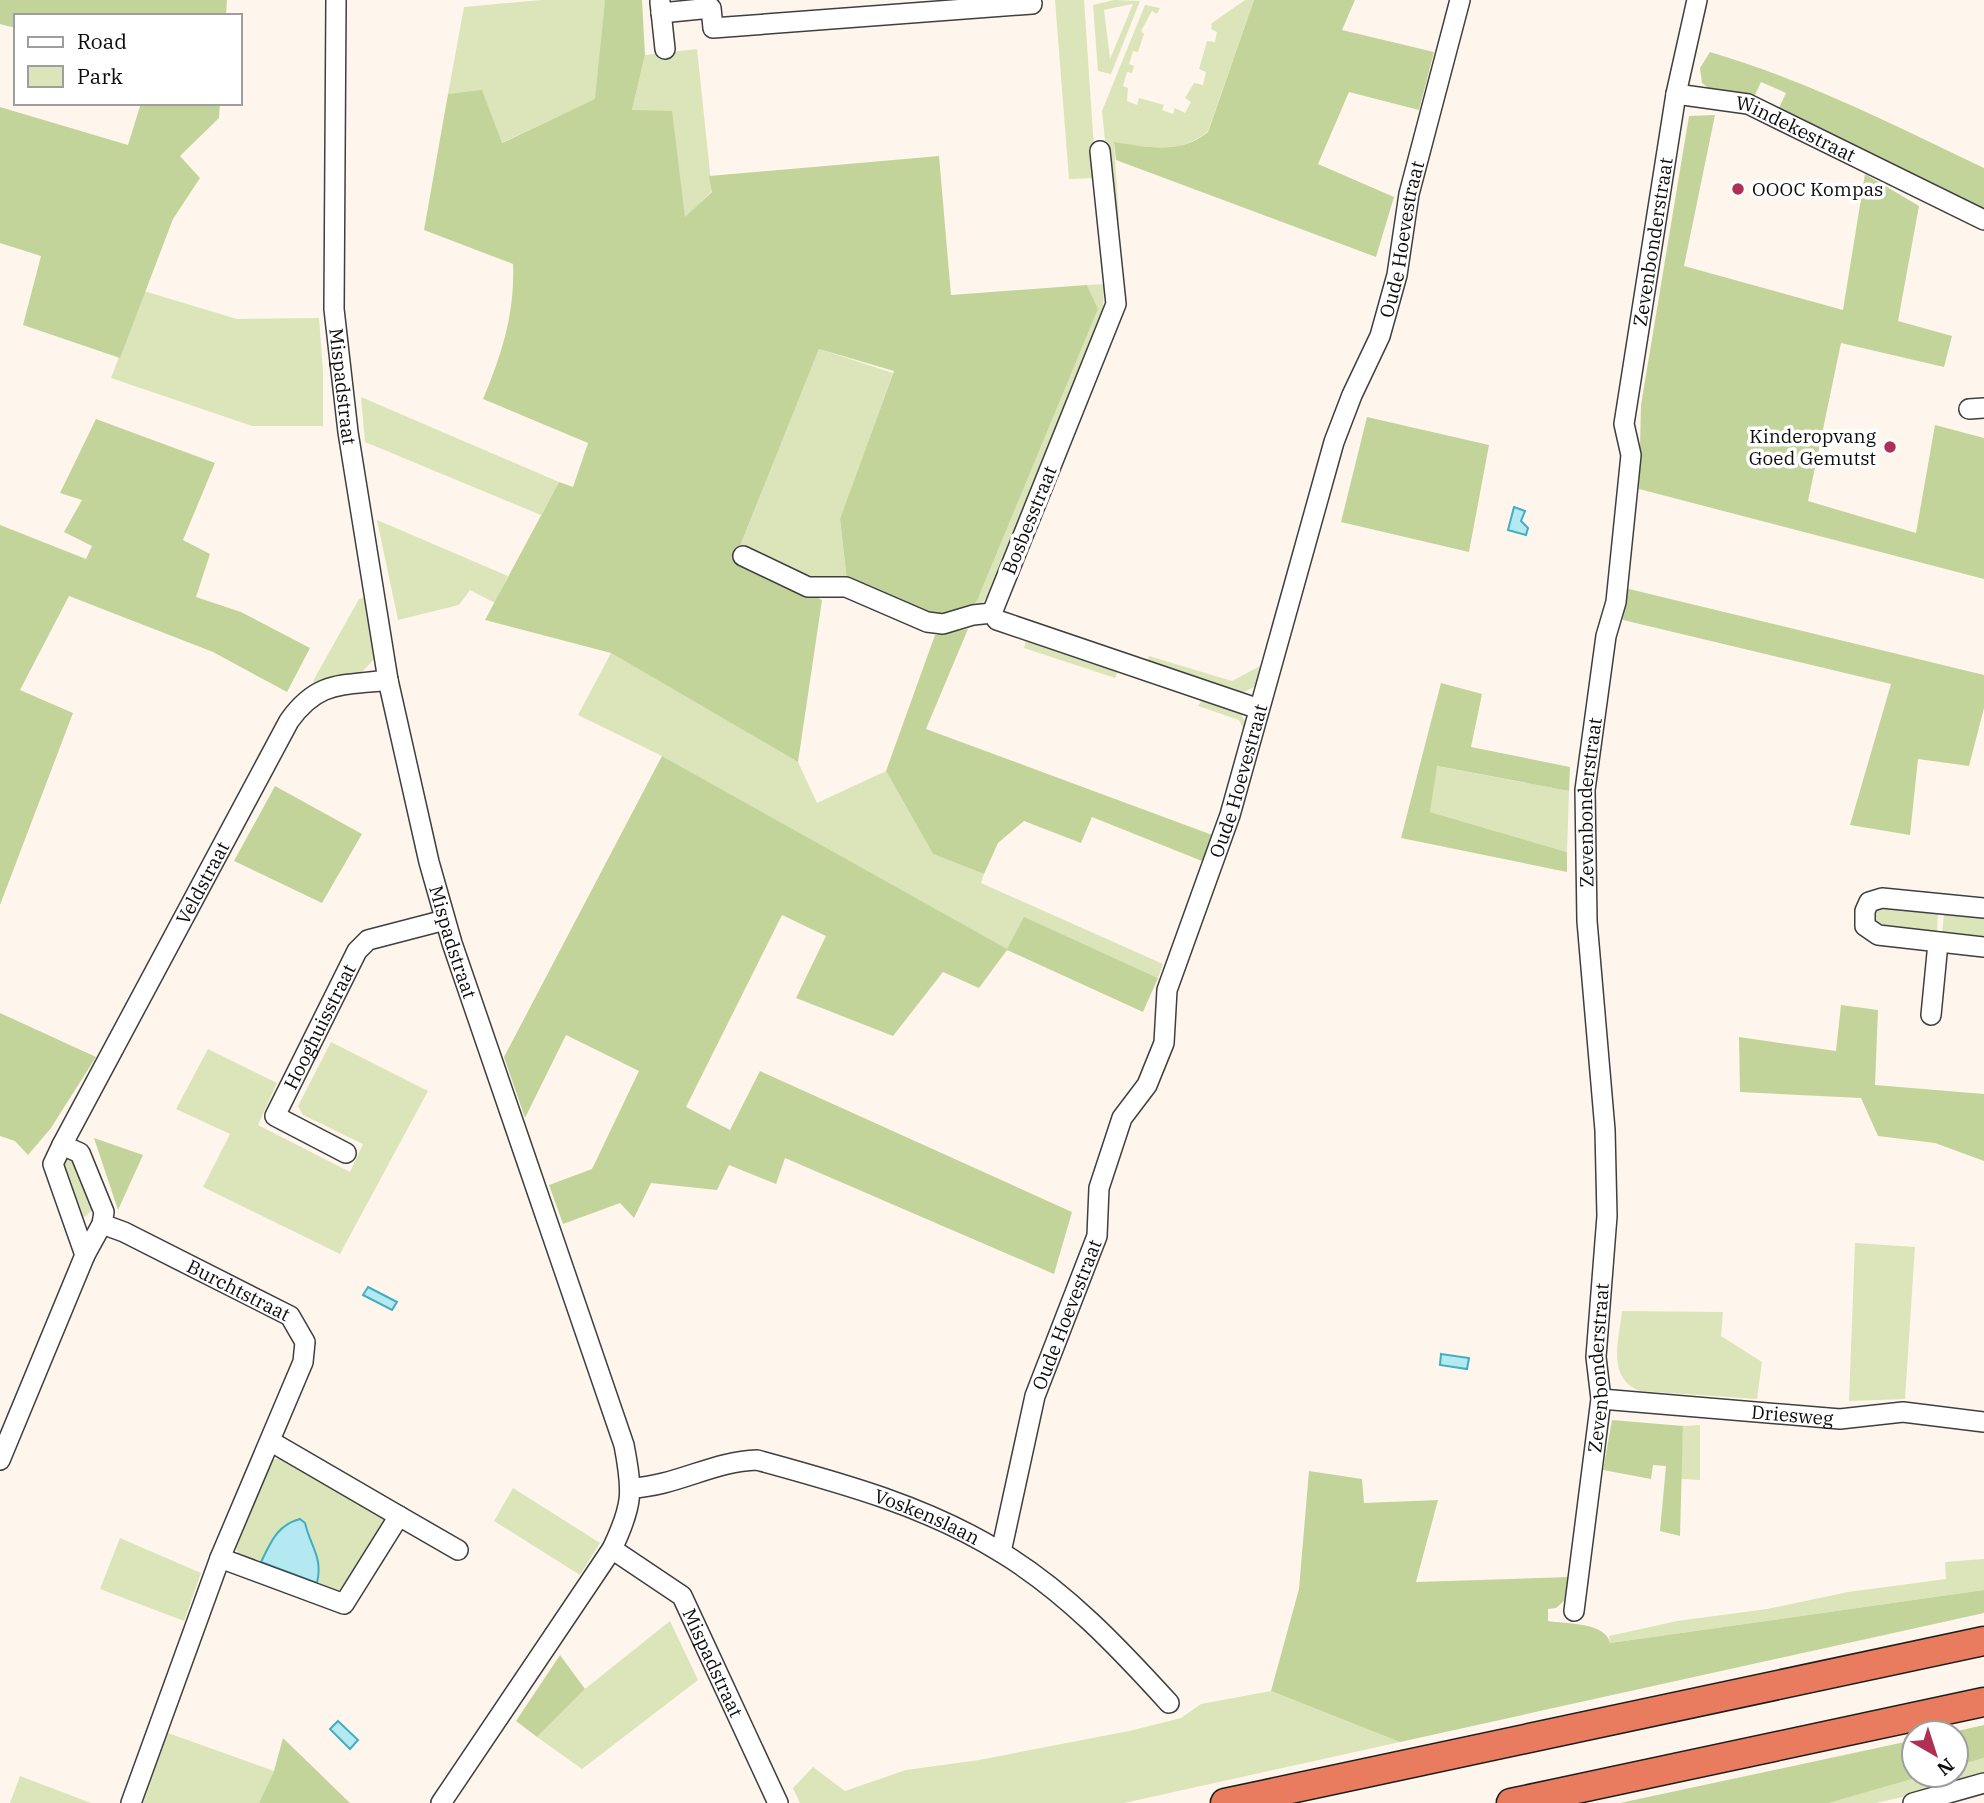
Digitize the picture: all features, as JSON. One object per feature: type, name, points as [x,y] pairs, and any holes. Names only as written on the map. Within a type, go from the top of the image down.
[{"type":"highway","points":[[1225,1803],[1984,1641]]},
{"type":"highway","points":[[1511,1803],[1984,1702]]},
{"type":"street","name":"Mispadstraat","points":[[336,0],[334,309],[348,432],[388,680],[429,862],[445,920],[624,1445],[632,1488],[625,1521],[612,1549],[682,1596],[778,1803]]},
{"type":"street","points":[[665,49],[660,6],[711,8],[713,28],[1032,4],[1031,0]]},
{"type":"street","name":"Oude Hoevestraat","points":[[1001,1552],[1035,1396],[1097,1236],[1099,1188],[1122,1118],[1147,1085],[1164,1043],[1167,990],[1230,815],[1334,442],[1352,395],[1380,336],[1397,275],[1409,194],[1460,0]]},
{"type":"street","name":"Zevenbonderstraat","points":[[1574,1611],[1601,1399],[1597,1357],[1607,1216],[1605,1130],[1587,921],[1585,790],[1606,636],[1616,602],[1630,456],[1624,424],[1676,94],[1697,0]]},
{"type":"street","name":"Windekestraat","points":[[1676,94],[1748,104],[1984,220]]},
{"type":"street","name":"Bosbesstraat","points":[[992,613],[1116,304],[1100,152]]},
{"type":"street","points":[[743,556],[808,587],[846,587],[926,622],[943,624],[973,615],[992,613],[997,620],[1259,709]]},
{"type":"street","name":"Veldstraat","points":[[85,1255],[53,1164],[62,1145],[289,721],[304,700],[328,688],[388,680]]},
{"type":"street","points":[[1984,908],[1882,898],[1869,902],[1865,911],[1865,926],[1878,935],[1984,947]]},
{"type":"street","name":"Hooghuisstraat","points":[[346,1153],[275,1116],[357,951],[368,940],[445,920]]},
{"type":"street","points":[[1931,1015],[1938,943]]},
{"type":"street","points":[[0,1461],[85,1255],[102,1224],[104,1212],[80,1153],[62,1145]]},
{"type":"street","name":"Burchtstraat","points":[[102,1224],[124,1232],[290,1316],[299,1327],[305,1342],[303,1362],[220,1558],[131,1803]]},
{"type":"street","name":"Driesweg","points":[[1601,1399],[1840,1419],[1903,1412],[1984,1422]]},
{"type":"street","points":[[270,1441],[458,1550]]},
{"type":"street","name":"Voskenslaan","points":[[632,1488],[656,1487],[734,1461],[757,1460],[895,1500],[1001,1552],[1070,1601],[1169,1703]]},
{"type":"street","points":[[220,1558],[344,1604],[399,1516]]},
{"type":"street","points":[[441,1803],[612,1549]]},
{"type":"street","points":[[1913,1803],[1984,1783]]},
{"type":"green space","points":[[0,0],[227,0],[226,14],[14,14],[14,28],[0,24]]},
{"type":"green space","points":[[541,0],[605,0],[596,99],[501,143],[482,91],[448,94],[464,7]]},
{"type":"green space","points":[[605,0],[642,0],[645,55],[632,110],[672,111],[685,217],[712,192],[709,176],[939,156],[951,295],[1087,285],[1098,309],[977,601],[964,612],[942,620],[847,581],[840,519],[894,371],[819,349],[736,556],[822,600],[798,762],[611,653],[485,620],[559,482],[573,487],[588,443],[483,399],[506,333],[512,299],[513,264],[424,230],[448,94],[482,90],[502,143],[595,99]]},
{"type":"green space","points":[[1055,0],[1084,0],[1096,178],[1069,179]]},
{"type":"green space","points":[[1114,0],[1140,1],[1111,74],[1098,71],[1093,5]],"holes":[[[1133,4],[1110,59],[1104,10]]]},
{"type":"green space","points":[[1245,0],[1254,0],[1208,131],[1187,144],[1164,148],[1114,143],[1119,220],[1113,220],[1102,111],[1145,5],[1160,8],[1157,14],[1152,11],[1141,31],[1144,34],[1138,52],[1133,51],[1129,64],[1134,66],[1132,73],[1127,72],[1123,86],[1128,88],[1127,101],[1137,105],[1139,98],[1164,105],[1162,110],[1173,114],[1175,108],[1185,113],[1191,102],[1185,98],[1194,83],[1203,85],[1206,72],[1199,69],[1207,41],[1215,42],[1217,32],[1211,29],[1212,23]]},
{"type":"green space","points":[[1254,0],[1355,0],[1342,30],[1434,52],[1419,110],[1349,92],[1318,164],[1394,197],[1376,257],[1116,160],[1114,142],[1175,147],[1208,132]]},
{"type":"green space","points":[[697,49],[712,191],[685,218],[680,179],[632,110],[645,55]]},
{"type":"green space","points":[[1710,52],[1815,90],[1984,168],[1984,211],[1779,108],[1786,93],[1761,82],[1754,97],[1711,90],[1702,83],[1700,68]]},
{"type":"green space","points":[[140,105],[220,105],[219,118],[180,156],[200,178],[173,219],[120,358],[23,325],[41,256],[0,243],[0,107],[128,145]]},
{"type":"green space","points":[[1715,115],[1684,266],[1843,310],[1865,174],[1919,206],[1898,321],[1952,336],[1944,367],[1841,343],[1808,501],[1916,533],[1935,425],[1984,438],[1984,579],[1639,489],[1641,405],[1689,116]]},
{"type":"green space","points":[[1104,284],[1103,312],[990,593],[983,602],[969,608],[977,601],[1098,309],[1087,285]]},
{"type":"green space","points":[[144,291],[237,319],[319,318],[323,426],[252,426],[111,378]]},
{"type":"green space","points":[[819,349],[893,373],[840,520],[847,581],[809,584],[739,549]]},
{"type":"green space","points":[[361,397],[559,482],[541,515],[365,442]]},
{"type":"green space","points":[[1367,417],[1489,445],[1469,552],[1341,522]]},
{"type":"green space","points":[[96,419],[215,463],[183,540],[210,554],[196,597],[241,612],[310,648],[287,692],[213,652],[69,596],[20,690],[73,713],[0,905],[0,525],[86,559],[92,546],[64,532],[82,500],[60,493]]},
{"type":"green space","points":[[377,520],[508,576],[495,603],[470,590],[459,605],[398,620]]},
{"type":"green space","points":[[1625,588],[1984,675],[1984,708],[1969,766],[1918,759],[1910,835],[1850,825],[1891,684],[1623,620]]},
{"type":"green space","points":[[366,597],[376,657],[361,673],[316,684],[313,681],[359,599]]},
{"type":"green space","points":[[968,629],[926,729],[1215,836],[1202,861],[1092,817],[1081,843],[1024,821],[998,843],[984,874],[933,854],[886,771],[935,635]]},
{"type":"green space","points":[[1027,638],[1119,668],[1115,678],[1024,648]]},
{"type":"green space","points":[[1267,642],[1270,646],[1258,685],[1242,693],[1146,664],[1149,656],[1232,681],[1262,665]]},
{"type":"green space","points":[[611,653],[798,762],[817,803],[886,771],[933,854],[984,874],[981,883],[1163,964],[1158,978],[1025,918],[1007,950],[662,756],[578,715]]},
{"type":"green space","points":[[1441,683],[1482,694],[1471,747],[1570,767],[1569,791],[1437,766],[1430,812],[1567,852],[1567,872],[1401,838]]},
{"type":"green space","points":[[1204,697],[1239,712],[1248,725],[1246,734],[1239,720],[1198,706]]},
{"type":"green space","points":[[662,756],[1007,949],[1024,917],[1158,978],[1143,1012],[1007,950],[979,988],[943,972],[893,1036],[796,998],[826,936],[782,915],[686,1107],[730,1130],[760,1071],[1072,1212],[1054,1274],[785,1158],[776,1184],[729,1165],[717,1190],[651,1183],[634,1218],[620,1203],[563,1224],[549,1185],[592,1169],[639,1071],[566,1035],[525,1118],[504,1057]]},
{"type":"green space","points":[[1436,766],[1569,791],[1567,852],[1430,812]]},
{"type":"green space","points":[[275,786],[362,834],[322,903],[234,861]]},
{"type":"green space","points":[[1878,905],[1938,912],[1937,933],[1881,931],[1872,921]]},
{"type":"green space","points":[[1944,913],[1984,913],[1984,941],[1942,934]]},
{"type":"green space","points":[[1841,1005],[1878,1010],[1875,1085],[1984,1094],[1984,1161],[1935,1143],[1878,1136],[1861,1098],[1740,1092],[1739,1037],[1836,1051]]},
{"type":"green space","points":[[0,1013],[96,1057],[51,1128],[28,1155],[15,1141],[0,1136]]},
{"type":"green space","points":[[331,1042],[428,1091],[340,1254],[203,1187],[230,1134],[176,1109],[208,1049],[277,1083],[258,1125],[350,1172],[363,1144],[303,1115],[298,1106]]},
{"type":"green space","points":[[94,1138],[143,1155],[118,1210]]},
{"type":"green space","points":[[63,1159],[73,1159],[93,1209],[85,1217],[79,1215],[60,1166]]},
{"type":"green space","points":[[1855,1243],[1915,1247],[1905,1399],[1849,1401]]},
{"type":"green space","points":[[1622,1311],[1723,1312],[1721,1336],[1762,1362],[1757,1399],[1640,1391],[1629,1385],[1622,1377],[1617,1357]]},
{"type":"green space","points":[[1612,1420],[1683,1426],[1680,1536],[1660,1531],[1666,1466],[1653,1465],[1651,1479],[1603,1470]]},
{"type":"green space","points":[[1700,1425],[1700,1480],[1681,1479],[1683,1426]]},
{"type":"green space","points":[[282,1457],[295,1461],[387,1520],[345,1591],[335,1594],[241,1558],[234,1546],[270,1461]]},
{"type":"green space","points":[[1309,1471],[1362,1479],[1364,1503],[1438,1500],[1416,1582],[1569,1577],[1564,1601],[1556,1608],[1548,1609],[1548,1621],[1593,1628],[1607,1636],[1610,1643],[1984,1590],[1984,1613],[1400,1742],[1271,1691],[1299,1589]]},
{"type":"green space","points":[[513,1488],[600,1543],[580,1575],[494,1521]]},
{"type":"green space","points":[[120,1538],[201,1573],[184,1621],[100,1589]]},
{"type":"green space","points":[[1984,1559],[1984,1590],[1610,1643],[1609,1636],[1677,1621],[1767,1609],[1848,1592],[1946,1579],[1945,1562]]},
{"type":"green space","points":[[670,1621],[698,1680],[582,1769],[537,1737],[585,1689]]},
{"type":"green space","points":[[560,1655],[585,1689],[537,1737],[516,1721]]},
{"type":"green space","points":[[1271,1691],[1400,1742],[1124,1803],[800,1803],[793,1788],[813,1767],[845,1791],[906,1770],[979,1760],[1129,1731],[1181,1718],[1201,1704]]},
{"type":"green space","points":[[1984,1725],[1984,1758],[1970,1762],[1970,1728]]},
{"type":"green space","points":[[168,1733],[274,1771],[259,1803],[143,1803]]},
{"type":"green space","points":[[283,1738],[350,1803],[259,1803],[274,1771]]},
{"type":"green space","points":[[1900,1743],[1900,1783],[1829,1803],[1620,1803]]},
{"type":"green space","points":[[1984,1758],[1984,1778],[1970,1781],[1970,1762]]},
{"type":"green space","points":[[20,1776],[91,1803],[10,1803]]},
{"type":"green space","points":[[1900,1783],[1900,1789],[1936,1789],[1876,1803],[1829,1803]]},
{"type":"water","points":[[1514,507],[1525,511],[1521,521],[1528,528],[1526,535],[1508,530]]},
{"type":"water","points":[[368,1287],[397,1302],[392,1310],[363,1295]]},
{"type":"water","points":[[1441,1354],[1469,1358],[1467,1369],[1440,1365]]},
{"type":"water","points":[[300,1519],[305,1523],[317,1559],[317,1583],[261,1562],[280,1530]]},
{"type":"water","points":[[338,1721],[358,1740],[350,1749],[330,1729]]},
{"type":"place","name":"OOOC Kompas","points":[[1738,189]]},
{"type":"place","name":"Kinderopvang Goed Gemutst","points":[[1890,447]]}]
